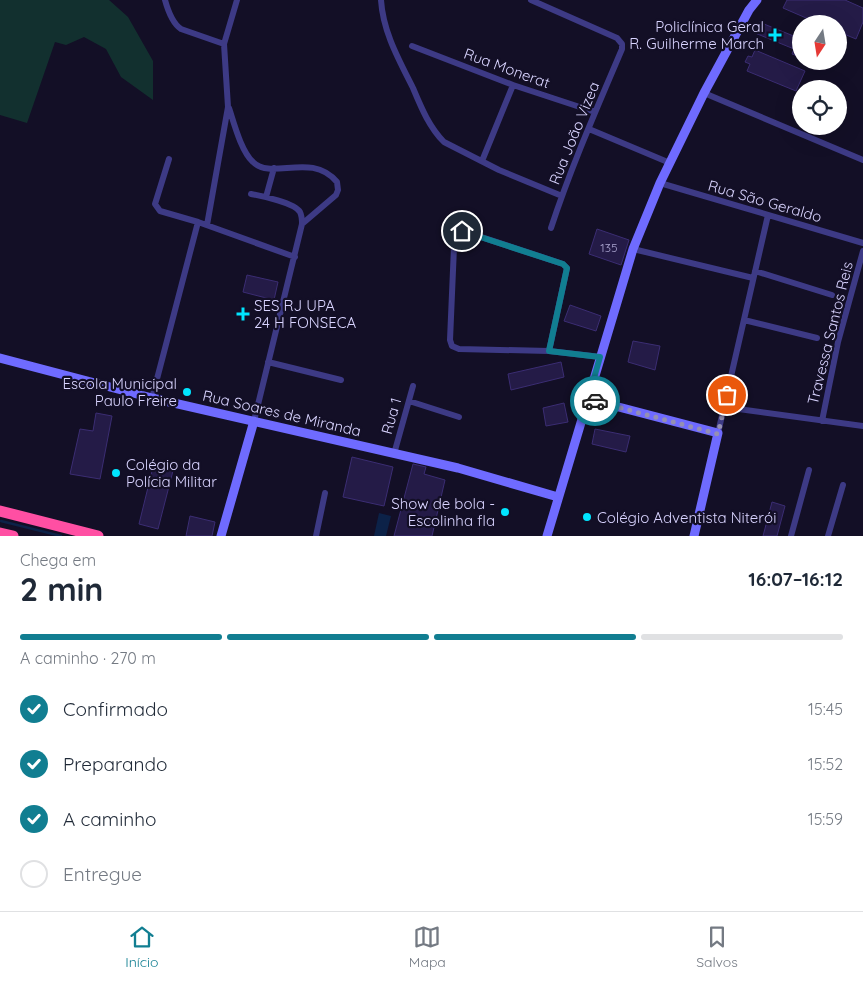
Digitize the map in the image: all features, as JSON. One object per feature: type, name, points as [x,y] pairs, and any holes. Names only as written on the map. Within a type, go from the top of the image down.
[{"type":"highway","points":[[0,511],[98,536]]},
{"type":"highway","points":[[0,533],[13,536]]},
{"type":"street","points":[[165,0],[176,25],[181,29],[224,44]]},
{"type":"street","points":[[207,225],[228,107],[224,44],[237,0]]},
{"type":"street","points":[[381,0],[384,21],[392,48],[422,110],[437,136],[444,142],[499,170],[562,196]]},
{"type":"street","name":"Rua João Vizea","points":[[530,0],[617,38],[621,42],[622,49],[588,129],[551,228]]},
{"type":"street","points":[[547,536],[633,249],[660,183],[704,93],[748,10],[757,0]]},
{"type":"street","name":"Rua Monerat","points":[[412,46],[513,85],[595,112]]},
{"type":"street","points":[[482,161],[513,85]]},
{"type":"street","points":[[704,93],[863,160]]},
{"type":"street","points":[[228,107],[247,154],[253,162],[259,166],[274,168],[301,166],[316,168],[325,171],[337,182],[338,190],[336,194],[302,224]]},
{"type":"street","points":[[588,129],[670,163]]},
{"type":"street","points":[[169,159],[155,204],[160,211],[207,225],[295,257]]},
{"type":"street","points":[[266,197],[274,168]]},
{"type":"street","name":"Rua São Geraldo","points":[[660,183],[863,243]]},
{"type":"street","points":[[222,536],[254,421],[302,224],[300,211],[296,207],[251,194]]},
{"type":"street","points":[[694,536],[768,216]]},
{"type":"street","points":[[152,398],[198,222]]},
{"type":"street","points":[[549,351],[567,268],[563,264],[462,231],[459,232],[454,247],[450,340],[452,346],[459,349],[549,351],[600,357]]},
{"type":"street","points":[[633,249],[753,278]]},
{"type":"street","name":"Travessa Santos Reis","points":[[822,421],[838,342],[863,251]]},
{"type":"street","points":[[755,271],[832,295]]},
{"type":"street","points":[[744,320],[817,338]]},
{"type":"street","name":"Rua Soares de Miranda","points":[[0,358],[152,398],[458,468],[558,497]]},
{"type":"street","points":[[268,362],[341,380]]},
{"type":"street","name":"Rua 1","points":[[394,454],[413,386]]},
{"type":"street","points":[[588,399],[718,434]]},
{"type":"street","points":[[409,401],[459,417]]},
{"type":"street","points":[[724,407],[863,426]]},
{"type":"street","points":[[791,536],[809,470]]},
{"type":"street","points":[[828,536],[843,485]]},
{"type":"street","points":[[316,536],[325,493]]},
{"type":"green space","points":[[0,0],[109,0],[128,17],[153,61],[153,100],[121,77],[106,49],[84,37],[66,45],[55,42],[27,123],[0,115]]},
{"type":"water","points":[[379,513],[391,516],[386,536],[374,536]]},
{"type":"building","points":[[787,0],[845,0],[863,8],[863,22],[856,39],[848,36],[848,15],[799,15],[783,8]]},
{"type":"building","name":"Policlínica Geral R. Guilherme March","points":[[759,22],[792,35],[792,48],[755,33]]},
{"type":"building","points":[[755,50],[792,66],[792,70],[805,71],[801,80],[792,80],[792,89],[747,71],[750,64],[745,62],[748,56],[752,57]]},
{"type":"building","points":[[597,229],[629,240],[621,265],[589,254]]},
{"type":"building","points":[[247,275],[278,282],[274,300],[243,292]]},
{"type":"building","points":[[570,305],[601,316],[596,331],[564,321]]},
{"type":"building","points":[[633,341],[660,346],[655,370],[628,362]]},
{"type":"building","points":[[561,362],[564,377],[511,390],[508,374]]},
{"type":"building","points":[[564,403],[568,422],[546,426],[543,408]]},
{"type":"building","points":[[96,413],[112,416],[100,479],[70,474],[80,429],[93,431]]},
{"type":"building","points":[[595,429],[630,436],[626,452],[592,444]]},
{"type":"building","points":[[352,457],[393,467],[384,506],[343,497]]},
{"type":"building","points":[[154,463],[174,467],[158,529],[139,524]]},
{"type":"building","points":[[413,464],[426,467],[424,474],[445,480],[432,536],[394,536]]},
{"type":"building","points":[[772,502],[785,506],[777,536],[763,536]]},
{"type":"building","points":[[190,516],[215,522],[212,536],[186,536]]},
{"type":"waterway","points":[[1,521],[61,536]]},
{"type":"way so far","points":[[595,401],[718,434],[727,395]]},
{"type":"place","name":"Policlínica Geral R. Guilherme March","points":[[775,35]]},
{"type":"place","name":"SES RJ UPA 24 H FONSECA","points":[[243,314]]},
{"type":"place","name":"Escola Municipal Paulo Freire","points":[[187,392]]},
{"type":"place","name":"Colégio da Polícia Militar","points":[[116,473]]},
{"type":"place","name":"Show de bola - Escolinha fla","points":[[505,512]]},
{"type":"place","name":"Colégio Adventista Niterói","points":[[587,517]]},
{"type":"route","points":[[462,231],[566,266],[568,270],[549,351],[600,357],[588,399],[595,401]]}]
